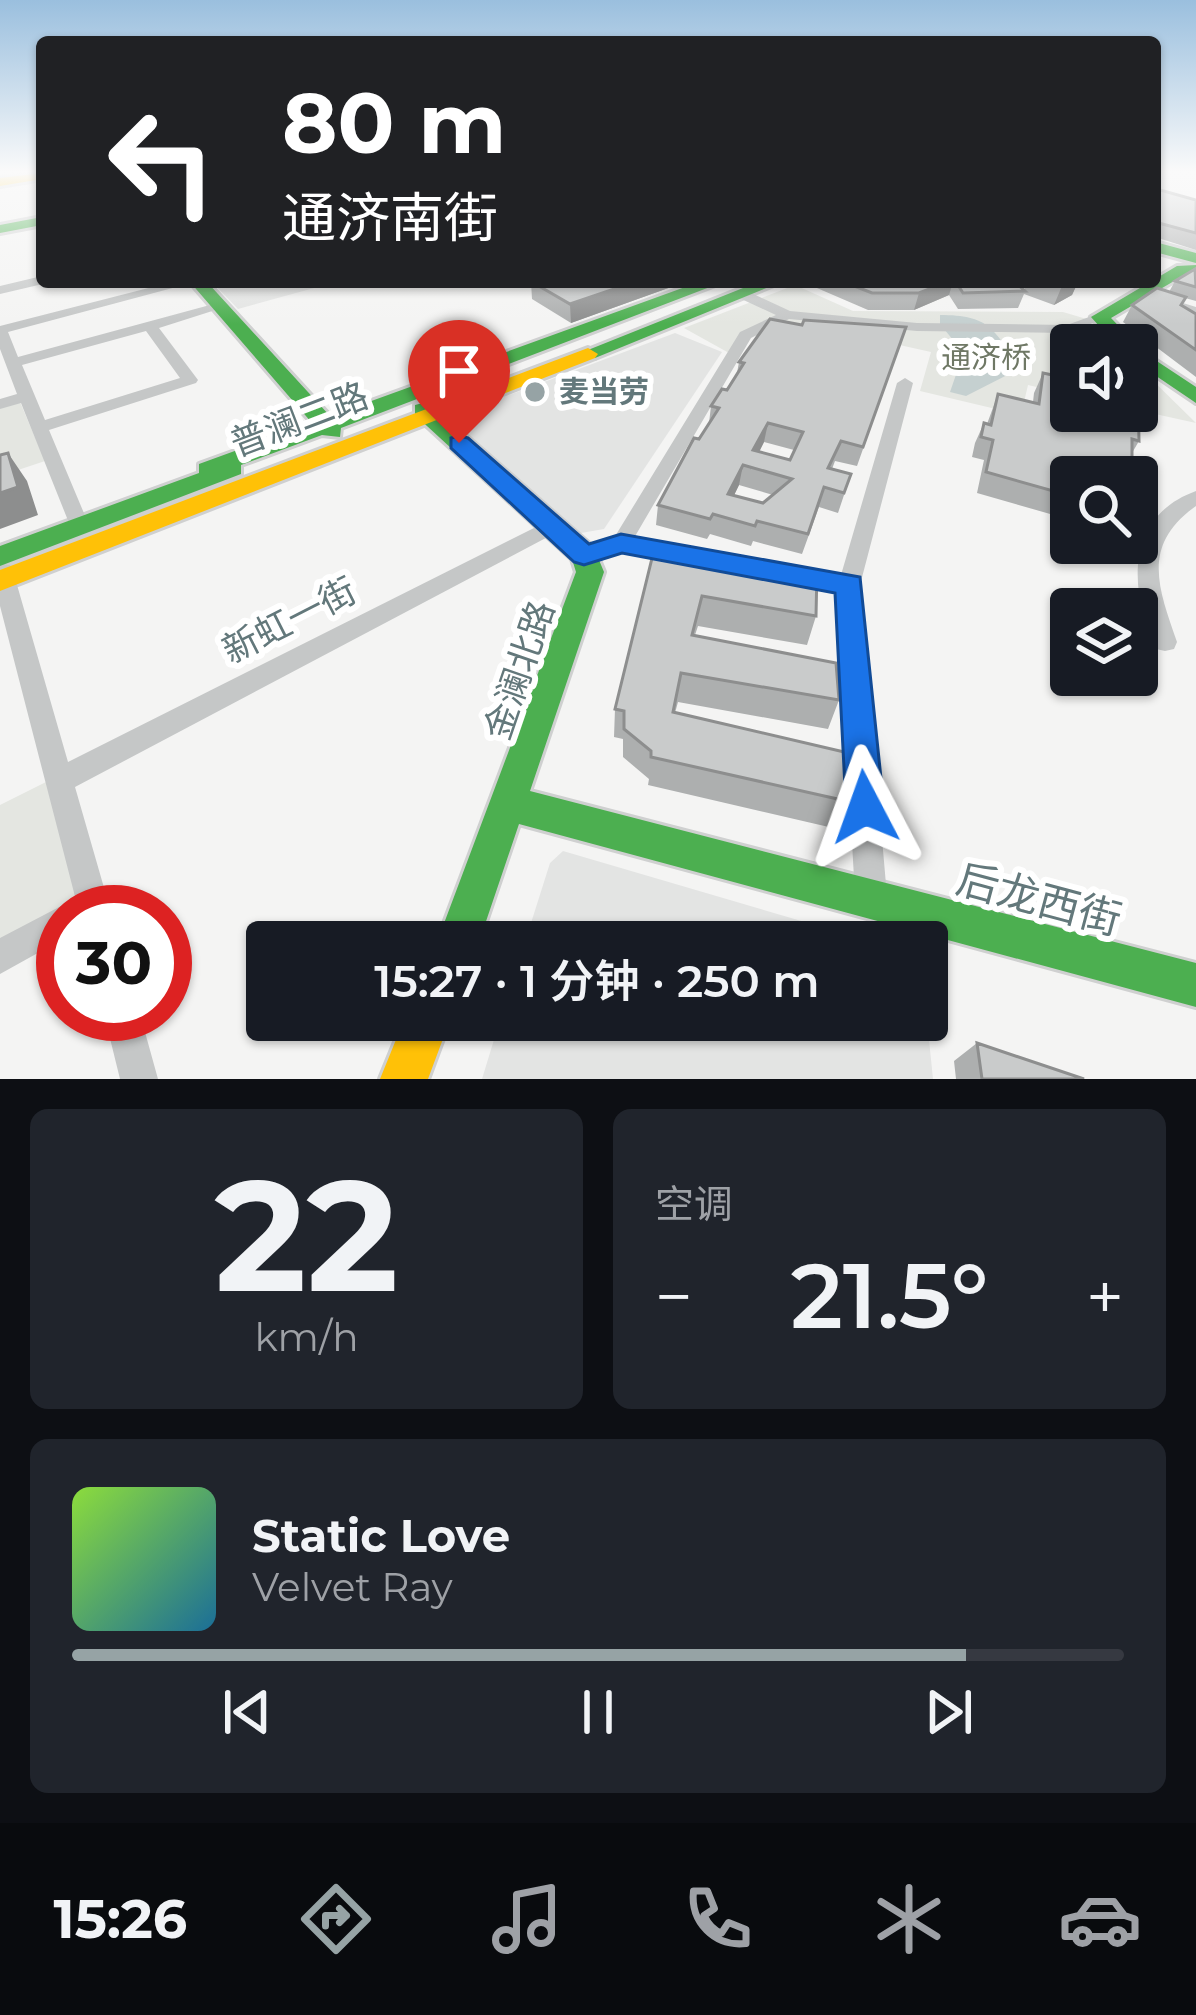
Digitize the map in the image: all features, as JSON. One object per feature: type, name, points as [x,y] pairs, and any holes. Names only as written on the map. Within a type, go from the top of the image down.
[{"type":"main road","points":[[1161,283],[1184,269],[1176,257]]},
{"type":"main road","points":[[204,288],[329,428]]},
{"type":"main road","points":[[1,567],[76,518],[724,288]]},
{"type":"main road","points":[[1,567],[426,413],[725,288]]},
{"type":"main road","points":[[1107,324],[1100,317],[1153,288]]},
{"type":"main road","points":[[1158,369],[1196,398]]},
{"type":"main road","points":[[426,413],[584,556]]},
{"type":"main road","name":"普澜二路","points":[[1,567],[329,428]]},
{"type":"main road","name":"金澜北路","points":[[466,921],[590,572],[584,556]]},
{"type":"main road","name":"后龙西街","points":[[511,804],[1196,985]]},
{"type":"main road","points":[[404,1079],[419,1041]]},
{"type":"street","points":[[0,290],[36,281]]},
{"type":"street","points":[[76,518],[0,330],[164,288]]},
{"type":"street","points":[[738,288],[788,315],[917,327],[1069,329],[1100,317]]},
{"type":"street","points":[[1143,294],[1196,311]]},
{"type":"street","points":[[7,355],[150,326],[220,306]]},
{"type":"street","points":[[621,544],[746,335],[788,315]]},
{"type":"street","points":[[40,427],[190,380],[150,326]]},
{"type":"street","points":[[871,896],[849,585],[905,383]]},
{"type":"street","points":[[0,404],[27,396]]},
{"type":"street","points":[[1166,642],[1148,589],[1144,553],[1173,510],[1196,497]]},
{"type":"street","name":"新虹一街","points":[[60,780],[552,526]]},
{"type":"street","points":[[584,556],[621,544],[689,556]]},
{"type":"street","points":[[1,567],[84,885]]},
{"type":"street","points":[[758,568],[849,585]]},
{"type":"street","points":[[0,958],[36,937]]},
{"type":"street","points":[[129,1041],[139,1079]]},
{"type":"shaded area","points":[[218,288],[314,288],[238,309]]},
{"type":"shaded area","points":[[940,315],[970,318],[989,327],[1021,368],[966,396],[950,392],[959,366],[954,357],[966,356],[940,324]]},
{"type":"shaded area","points":[[675,333],[722,352],[604,529],[581,533],[458,425],[472,409]]},
{"type":"shaded area","points":[[563,851],[801,921],[532,921],[550,863]]},
{"type":"shaded area","points":[[494,1041],[929,1041],[933,1079],[482,1079]]},
{"type":"green space","name":"通济桥","points":[[787,288],[802,288],[853,311],[1063,312],[1094,324],[1050,324],[1050,390],[1028,385],[1021,415],[920,391],[931,352],[877,340],[742,335],[729,353],[684,328]]},
{"type":"green space","points":[[1158,386],[1196,423],[1158,415]]},
{"type":"green space","points":[[20,402],[45,461],[0,476],[0,407]]},
{"type":"green space","points":[[50,780],[78,885],[36,885],[36,927],[0,948],[0,805]]},
{"type":"building","points":[[1161,223],[1196,223],[1196,233],[1161,224]]},
{"type":"building","points":[[1195,269],[1196,287],[1175,281]]},
{"type":"building","points":[[542,288],[617,288],[570,304]]},
{"type":"building","points":[[859,288],[932,288],[919,293],[872,293]]},
{"type":"building","points":[[960,288],[1025,291],[963,293]]},
{"type":"building","points":[[1157,288],[1186,297],[1181,305],[1196,314],[1196,350],[1132,305]]},
{"type":"building","points":[[770,319],[802,325],[804,320],[906,327],[863,447],[841,441],[828,468],[851,474],[844,493],[824,487],[808,534],[713,514],[710,519],[658,505],[694,438],[699,439],[719,408],[711,406],[744,363],[739,362]],"holes":[[[768,423],[803,432],[790,460],[753,450]],[[743,465],[792,479],[763,503],[728,494]]]},
{"type":"building","points":[[1043,373],[1050,374],[1050,432],[1139,432],[1139,441],[1132,439],[1132,456],[1050,456],[1050,490],[986,472],[993,440],[981,437],[984,423],[991,425],[998,394],[1039,404]]},
{"type":"building","points":[[8,453],[18,487],[0,493],[0,455]]},
{"type":"building","points":[[656,542],[817,570],[816,616],[702,596],[692,635],[836,663],[839,700],[681,673],[673,712],[857,755],[860,804],[651,757],[651,751],[624,729],[624,711],[615,709]]},
{"type":"building","points":[[977,1043],[1084,1079],[982,1079]]},
{"type":"traffic: fast","points":[[0,229],[30,223]]},
{"type":"traffic: fast","points":[[1161,249],[1196,258]]},
{"type":"traffic: fast","points":[[1161,282],[1183,269],[1196,270]]},
{"type":"traffic: fast","points":[[203,288],[332,432]]},
{"type":"traffic: fast","points":[[208,469],[699,288]]},
{"type":"traffic: fast","points":[[588,354],[758,288]]},
{"type":"traffic: fast","points":[[1107,324],[1100,317],[1150,288]]},
{"type":"traffic: fast","points":[[1158,369],[1196,397]]},
{"type":"traffic: fast","points":[[423,410],[584,555],[590,572],[465,921]]},
{"type":"traffic: fast","points":[[0,556],[232,469]]},
{"type":"traffic: fast","points":[[511,804],[1196,985]]},
{"type":"traffic: slow","points":[[0,581],[588,354]]},
{"type":"traffic: slow","points":[[404,1079],[419,1041]]},
{"type":"place","name":"麦当劳","points":[[535,392]]},
{"type":"route","points":[[459,443],[584,556],[621,544],[849,585],[865,807]]}]
